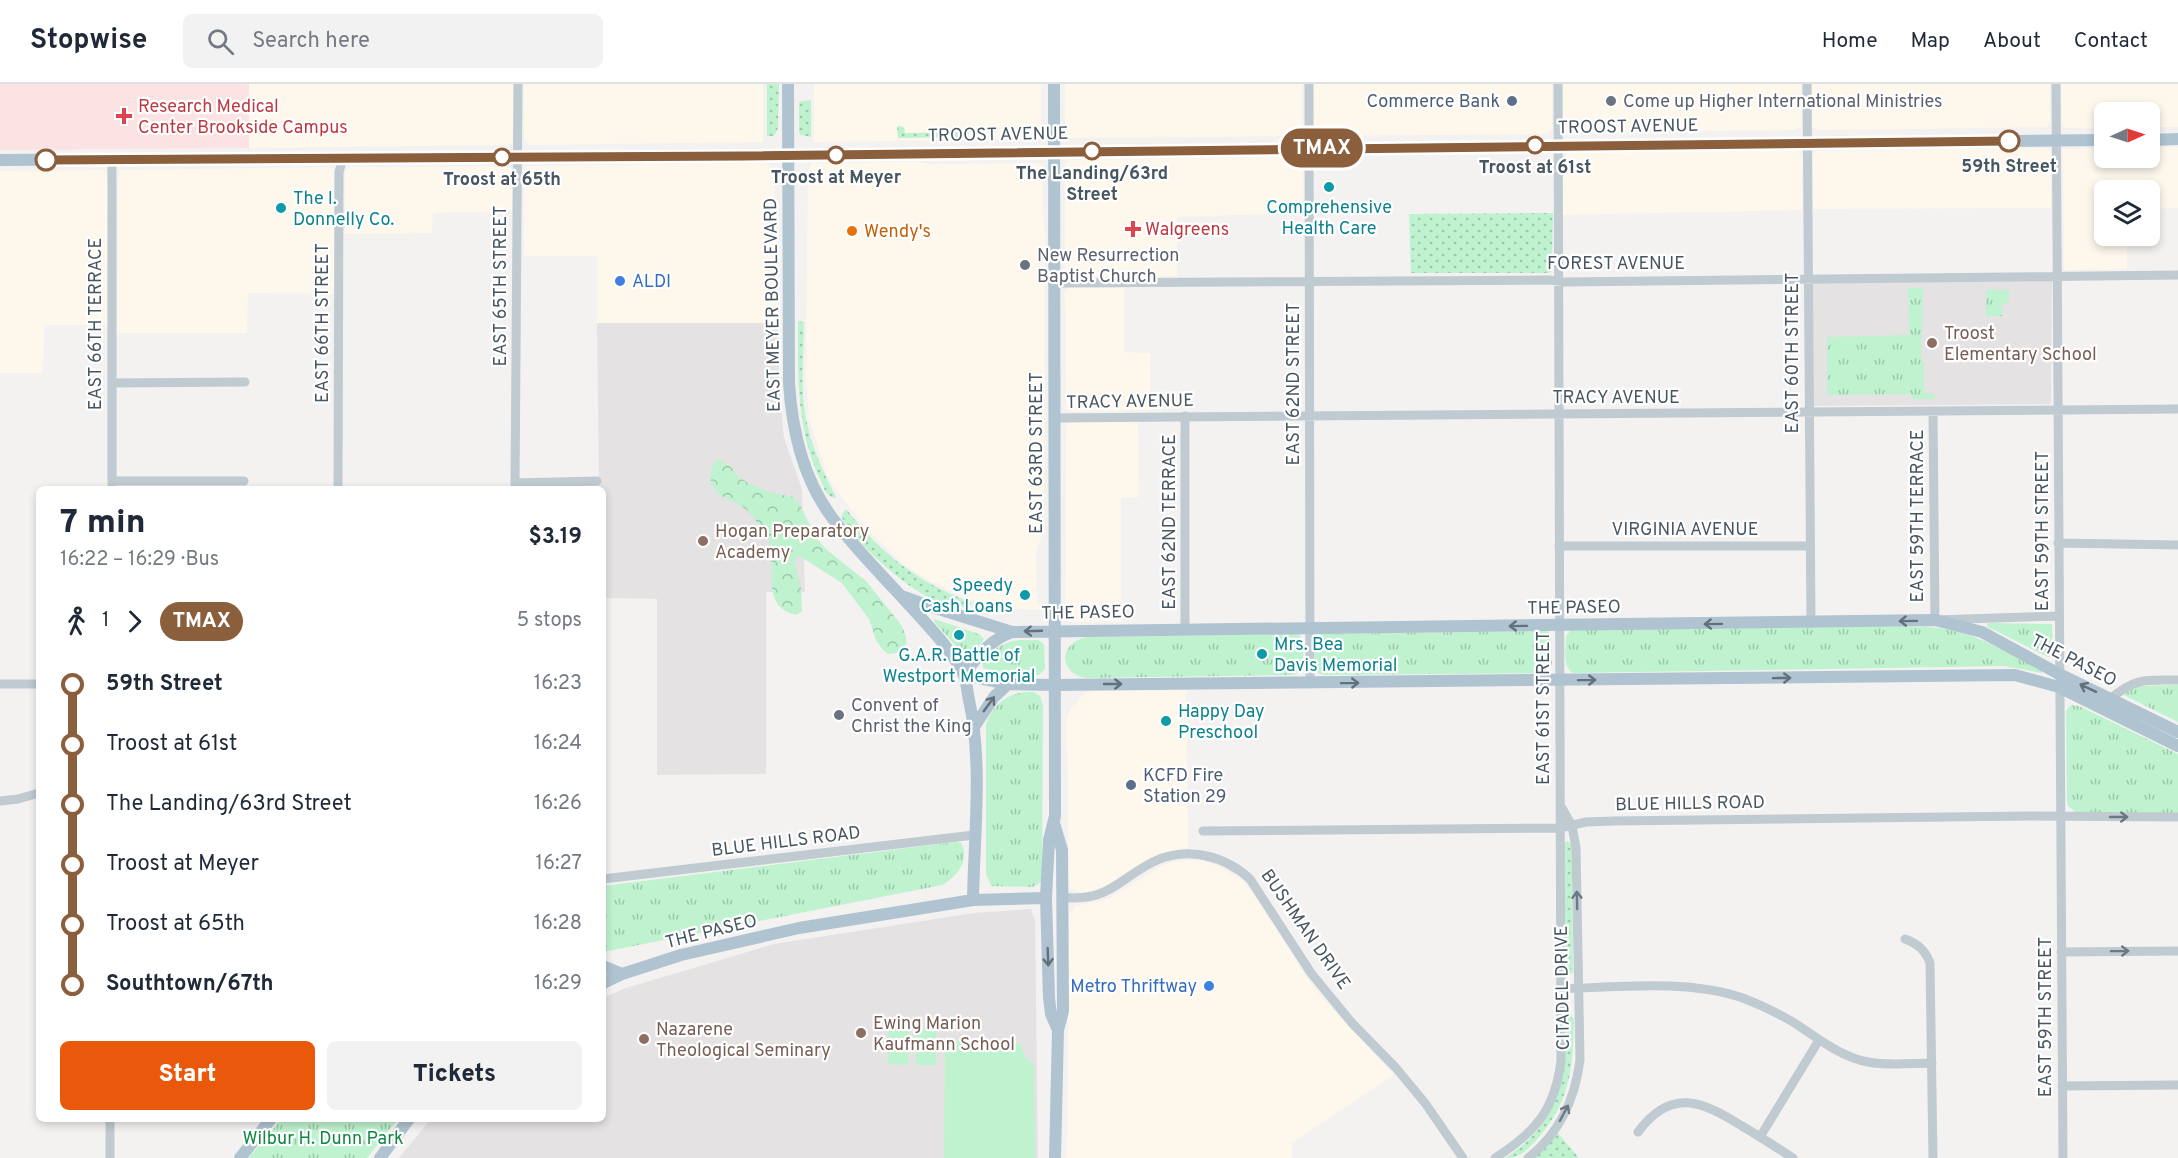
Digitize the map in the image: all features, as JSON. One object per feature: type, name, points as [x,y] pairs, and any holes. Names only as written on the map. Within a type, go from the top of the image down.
[{"type":"main road","name":"EAST MEYER BOULEVARD","points":[[788,84],[789,383],[794,431],[801,456],[828,512],[939,638],[964,675],[974,727],[976,785],[973,900]]},
{"type":"main road","name":"EAST 63RD STREET","points":[[1054,84],[1054,822],[1049,840],[1046,898],[1049,998],[1051,1014],[1058,1030]]},
{"type":"main road","points":[[2160,140],[2178,139]]},
{"type":"main road","name":"TROOST AVENUE","points":[[0,160],[788,155],[2094,140]]},
{"type":"main road","points":[[900,595],[1012,632]]},
{"type":"main road","name":"THE PASEO","points":[[2178,732],[2110,699],[2059,681],[2015,675],[1054,685],[1008,684],[964,675],[974,660],[999,636],[1012,632],[1935,620],[1982,632],[2059,681],[2178,746]]},
{"type":"main road","points":[[974,727],[994,697],[1008,684]]},
{"type":"main road","name":"EAST 63RD STREET","points":[[1054,822],[1062,850],[1063,960],[1063,1011],[1058,1030],[1055,1158]]},
{"type":"main road","points":[[1049,840],[1055,866],[1054,884],[1062,897]]},
{"type":"main road","points":[[973,900],[1046,898],[1052,900],[1063,960]]},
{"type":"main road","name":"THE PASEO","points":[[622,974],[681,955],[799,928],[973,900]]},
{"type":"main road","points":[[606,967],[622,974]]},
{"type":"main road","points":[[606,982],[622,974]]},
{"type":"main road","points":[[240,1158],[270,1122]]},
{"type":"main road","points":[[380,1158],[407,1122]]},
{"type":"street","name":"EAST 65TH STREET","points":[[515,486],[518,84]]},
{"type":"street","name":"EAST 62ND STREET","points":[[1309,84],[1310,683]]},
{"type":"street","name":"EAST 61ST STREET","points":[[1557,84],[1560,828]]},
{"type":"street","name":"EAST 60TH STREET","points":[[1807,84],[1810,622]]},
{"type":"street","name":"EAST 59TH STREET","points":[[2056,84],[2063,1158]]},
{"type":"street","name":"EAST 66TH STREET","points":[[339,486],[339,172],[343,158]]},
{"type":"street","name":"EAST 66TH TERRACE","points":[[112,159],[112,485]]},
{"type":"street","name":"FOREST AVENUE","points":[[1053,283],[2178,275]]},
{"type":"street","points":[[112,383],[245,382]]},
{"type":"street","name":"TRACY AVENUE","points":[[1054,418],[2178,409]]},
{"type":"street","name":"EAST 59TH TERRACE","points":[[1933,411],[1935,620]]},
{"type":"street","name":"EAST 62ND TERRACE","points":[[1185,416],[1185,629]]},
{"type":"street","points":[[112,485],[244,481]]},
{"type":"street","points":[[515,486],[597,481]]},
{"type":"street","points":[[2058,543],[2178,545]]},
{"type":"street","name":"VIRGINIA AVENUE","points":[[1559,546],[1810,546]]},
{"type":"street","points":[[1935,620],[2059,616]]},
{"type":"street","points":[[2110,699],[2132,682],[2178,680]]},
{"type":"street","points":[[0,684],[36,684]]},
{"type":"street","points":[[0,801],[18,800],[36,794]]},
{"type":"street","name":"CITADEL DRIVE","points":[[1528,1158],[1549,1138],[1567,1111],[1577,1081],[1580,1060],[1576,848],[1572,826],[1560,803]]},
{"type":"street","name":"BLUE HILLS ROAD","points":[[1203,831],[1560,828],[1586,822],[1614,820],[2178,817]]},
{"type":"street","name":"CITADEL DRIVE","points":[[1496,1158],[1515,1146],[1532,1131],[1547,1110],[1558,1082],[1561,1060],[1560,828]]},
{"type":"street","name":"BLUE HILLS ROAD","points":[[606,879],[974,835]]},
{"type":"street","name":"BUSHMAN DRIVE","points":[[1062,897],[1087,897],[1108,891],[1154,862],[1178,855],[1192,854],[1230,863],[1250,879],[1318,982],[1352,1023],[1425,1102],[1463,1158]]},
{"type":"street","points":[[1905,939],[1915,942],[1922,948],[1930,963],[1933,1158]]},
{"type":"street","points":[[2061,952],[2178,951]]},
{"type":"street","points":[[1561,988],[1676,987],[1719,992],[1770,1010],[1844,1055],[1868,1062],[1887,1064],[1932,1063]]},
{"type":"street","points":[[1760,1137],[1819,1040]]},
{"type":"street","points":[[2062,1086],[2178,1085]]},
{"type":"street","points":[[1638,1132],[1660,1110],[1674,1104],[1690,1102],[1713,1108],[1793,1158]]},
{"type":"street","points":[[110,1122],[110,1158]]},
{"type":"shaded area","name":"Research Medical Center Brookside Campus","points":[[0,84],[249,84],[249,148],[0,150]]},
{"type":"shaded area","points":[[249,84],[513,84],[513,142],[509,145],[249,148]]},
{"type":"shaded area","points":[[524,84],[763,84],[763,142],[529,145],[524,139]]},
{"type":"shaded area","points":[[814,84],[1041,84],[1041,134],[1034,139],[814,142]]},
{"type":"shaded area","points":[[1065,84],[1302,84],[1302,131],[1297,136],[1070,138],[1065,130]]},
{"type":"shaded area","points":[[1313,84],[1552,84],[1552,128],[1548,133],[1542,134],[1317,136],[1313,130]]},
{"type":"shaded area","points":[[1562,84],[1801,84],[1801,127],[1795,130],[1569,133],[1563,126]]},
{"type":"shaded area","points":[[1812,84],[2050,84],[2050,123],[2046,127],[1818,130],[1812,127]]},
{"type":"shaded area","points":[[2061,84],[2178,84],[2178,127],[2160,127],[2160,102],[2094,102],[2094,128],[2066,128],[2063,127]]},
{"type":"shaded area","points":[[2160,147],[2178,147],[2178,208],[2160,209],[2160,180],[2094,180],[2094,246],[2127,246],[2127,269],[2064,270],[2063,149],[2094,148],[2094,168],[2160,168]]},
{"type":"shaded area","points":[[2047,148],[2051,153],[2051,208],[1813,209],[1813,155],[1817,151]]},
{"type":"shaded area","points":[[1795,150],[1802,159],[1802,210],[1563,215],[1562,160],[1568,153]]},
{"type":"shaded area","points":[[1298,157],[1303,162],[1304,213],[1177,217],[1177,276],[1070,277],[1065,273],[1065,165],[1069,160]]},
{"type":"shaded area","points":[[918,162],[929,164],[1037,163],[1042,165],[1045,237],[1044,529],[1036,552],[1037,601],[1040,610],[1002,608],[969,599],[930,581],[902,563],[867,529],[837,491],[827,474],[809,418],[806,374],[808,170],[812,163]]},
{"type":"shaded area","points":[[768,164],[773,172],[777,215],[778,323],[597,323],[597,256],[524,256],[524,171],[528,166]]},
{"type":"shaded area","points":[[508,166],[512,173],[512,211],[433,213],[432,233],[345,234],[345,171],[351,167]]},
{"type":"shaded area","points":[[329,167],[334,172],[335,294],[248,293],[247,333],[117,333],[118,177],[121,170]]},
{"type":"shaded area","points":[[102,170],[106,172],[108,180],[107,325],[44,325],[43,373],[0,373],[0,171]]},
{"type":"shaded area","name":"Troost Elementary School","points":[[2052,280],[2051,404],[1813,406],[1813,283]]},
{"type":"shaded area","points":[[1069,288],[1124,288],[1124,352],[1150,353],[1151,410],[1075,412],[1066,409],[1065,293]]},
{"type":"shaded area","name":"Hogan Preparatory Academy","points":[[597,323],[778,323],[779,385],[784,438],[802,489],[805,592],[766,592],[766,774],[657,775],[657,599],[606,598],[606,486],[548,486],[599,484]]},
{"type":"shaded area","points":[[1138,421],[1139,497],[1121,498],[1121,622],[1071,622],[1065,616],[1066,426],[1072,422]]},
{"type":"shaded area","points":[[1186,690],[1188,849],[1166,852],[1150,858],[1102,888],[1082,893],[1071,890],[1069,884],[1067,737],[1067,719],[1070,709],[1085,693],[1093,691]]},
{"type":"shaded area","points":[[1191,860],[1204,861],[1218,866],[1242,880],[1324,1000],[1394,1075],[1292,1143],[1292,1158],[1067,1158],[1069,914],[1076,906],[1108,899],[1161,866]]},
{"type":"shaded area","name":"Ewing Marion Kaufmann School","points":[[1031,909],[1035,921],[1038,1158],[399,1158],[429,1122],[606,1122],[606,997],[623,989],[774,944],[974,913]]},
{"type":"green space","points":[[767,84],[779,84],[778,128],[774,136],[767,136]]},
{"type":"green space","points":[[811,100],[811,137],[800,135],[799,103]]},
{"type":"green space","points":[[898,126],[904,127],[905,133],[969,132],[969,135],[966,137],[898,138]]},
{"type":"green space","points":[[1553,213],[1552,271],[1549,273],[1411,273],[1409,214]]},
{"type":"green space","points":[[1908,288],[1923,288],[1921,361],[1924,362],[1924,393],[1934,394],[1935,399],[1912,399],[1912,394],[1827,395],[1827,337],[1909,335]]},
{"type":"green space","points":[[1986,290],[2009,290],[2009,303],[2002,304],[2002,316],[1986,316]]},
{"type":"green space","points":[[798,321],[804,322],[803,385],[806,418],[816,453],[836,497],[834,498],[826,491],[807,442],[800,402]]},
{"type":"green space","points":[[718,459],[731,467],[737,476],[748,483],[769,492],[793,497],[799,503],[817,539],[827,550],[866,581],[902,626],[906,645],[896,653],[888,654],[883,650],[876,640],[869,619],[842,583],[801,557],[795,557],[795,566],[801,587],[802,611],[796,615],[779,605],[772,589],[770,544],[749,512],[714,488],[711,470]]},
{"type":"green space","points":[[846,509],[888,554],[903,566],[935,586],[973,603],[959,607],[941,603],[900,579],[880,562],[849,529],[841,516]]},
{"type":"green space","points":[[934,619],[979,634],[984,639],[972,656],[966,657],[935,623]]},
{"type":"green space","points":[[1988,623],[2052,624],[2053,657],[2048,657],[1987,627]]},
{"type":"green space","points":[[1884,626],[1937,628],[1966,634],[2043,670],[2042,673],[2004,666],[1573,673],[1567,667],[1565,657],[1566,636],[1571,630]]},
{"type":"green space","points":[[1548,631],[1551,638],[1552,665],[1542,673],[1325,675],[1318,673],[1315,667],[1315,640],[1322,634]]},
{"type":"green space","points":[[1299,634],[1303,646],[1303,661],[1301,670],[1294,675],[1086,678],[1070,670],[1065,658],[1071,645],[1088,637]]},
{"type":"green space","points":[[1019,640],[1038,640],[1044,644],[1045,669],[1039,675],[1007,675],[983,668],[983,662],[994,650]]},
{"type":"green space","points":[[2178,685],[2178,722],[2122,694],[2138,686]]},
{"type":"green space","points":[[1033,692],[1040,696],[1043,705],[1041,882],[1033,887],[991,886],[986,874],[986,725],[993,710],[1004,700],[1017,694]]},
{"type":"green space","points":[[2071,705],[2079,706],[2178,754],[2178,813],[2076,812],[2068,806],[2066,711]]},
{"type":"green space","points":[[1567,841],[1572,844],[1573,972],[1569,975],[1566,972],[1564,844]]},
{"type":"green space","points":[[956,842],[961,843],[964,849],[963,862],[957,873],[942,885],[606,951],[606,886]]},
{"type":"green space","points":[[1570,1014],[1574,1019],[1573,1052],[1568,1082],[1558,1110],[1528,1149],[1520,1155],[1505,1158],[1537,1130],[1556,1098],[1564,1061],[1566,1019]]},
{"type":"green space","points":[[888,1030],[909,1030],[908,1065],[888,1064]]},
{"type":"green space","points":[[916,1030],[936,1030],[936,1065],[916,1065]]},
{"type":"green space","points":[[945,1041],[1020,1043],[1025,1057],[1034,1064],[1035,1158],[944,1158]]},
{"type":"green space","name":"Wilbur H. Dunn Park","points":[[279,1122],[396,1122],[367,1158],[248,1158]]},
{"type":"green space","points":[[1558,1133],[1579,1158],[1534,1158]]},
{"type":"bus line","name":"TMAX","points":[[46,160],[744,156],[2009,141]]},
{"type":"place","name":"Commerce Bank","points":[[1512,101]]},
{"type":"place","name":"Come up Higher International Ministries","points":[[1611,101]]},
{"type":"place","name":"Research Medical Center Brookside Campus","points":[[124,116]]},
{"type":"place","name":"59th Street","points":[[2009,141]]},
{"type":"place","name":"Troost at 61st","points":[[1535,145]]},
{"type":"place","name":"The Landing/63rd Street","points":[[1092,151]]},
{"type":"place","name":"Troost at Meyer","points":[[836,155]]},
{"type":"place","name":"Troost at 65th","points":[[502,157]]},
{"type":"place","name":"Comprehensive Health Care","points":[[1329,187]]},
{"type":"place","name":"The I. Donnelly Co.","points":[[281,208]]},
{"type":"place","name":"Walgreens","points":[[1133,229]]},
{"type":"place","name":"Wendy's","points":[[852,231]]},
{"type":"place","name":"New Resurrection Baptist Church","points":[[1025,265]]},
{"type":"place","name":"ALDI","points":[[620,281]]},
{"type":"place","name":"Troost Elementary School","points":[[1932,343]]},
{"type":"place","name":"Hogan Preparatory Academy","points":[[703,541]]},
{"type":"place","name":"Speedy Cash Loans","points":[[1025,595]]},
{"type":"place","name":"G.A.R. Battle of Westport Memorial","points":[[959,635]]},
{"type":"place","name":"Mrs. Bea Davis Memorial","points":[[1262,654]]},
{"type":"place","name":"Convent of Christ the King","points":[[839,715]]},
{"type":"place","name":"Happy Day Preschool","points":[[1166,721]]},
{"type":"place","name":"KCFD Fire Station 29","points":[[1131,785]]},
{"type":"place","name":"Metro Thriftway","points":[[1209,986]]},
{"type":"place","name":"Ewing Marion Kaufmann School","points":[[861,1033]]},
{"type":"place","name":"Nazarene Theological Seminary","points":[[644,1039]]}]
